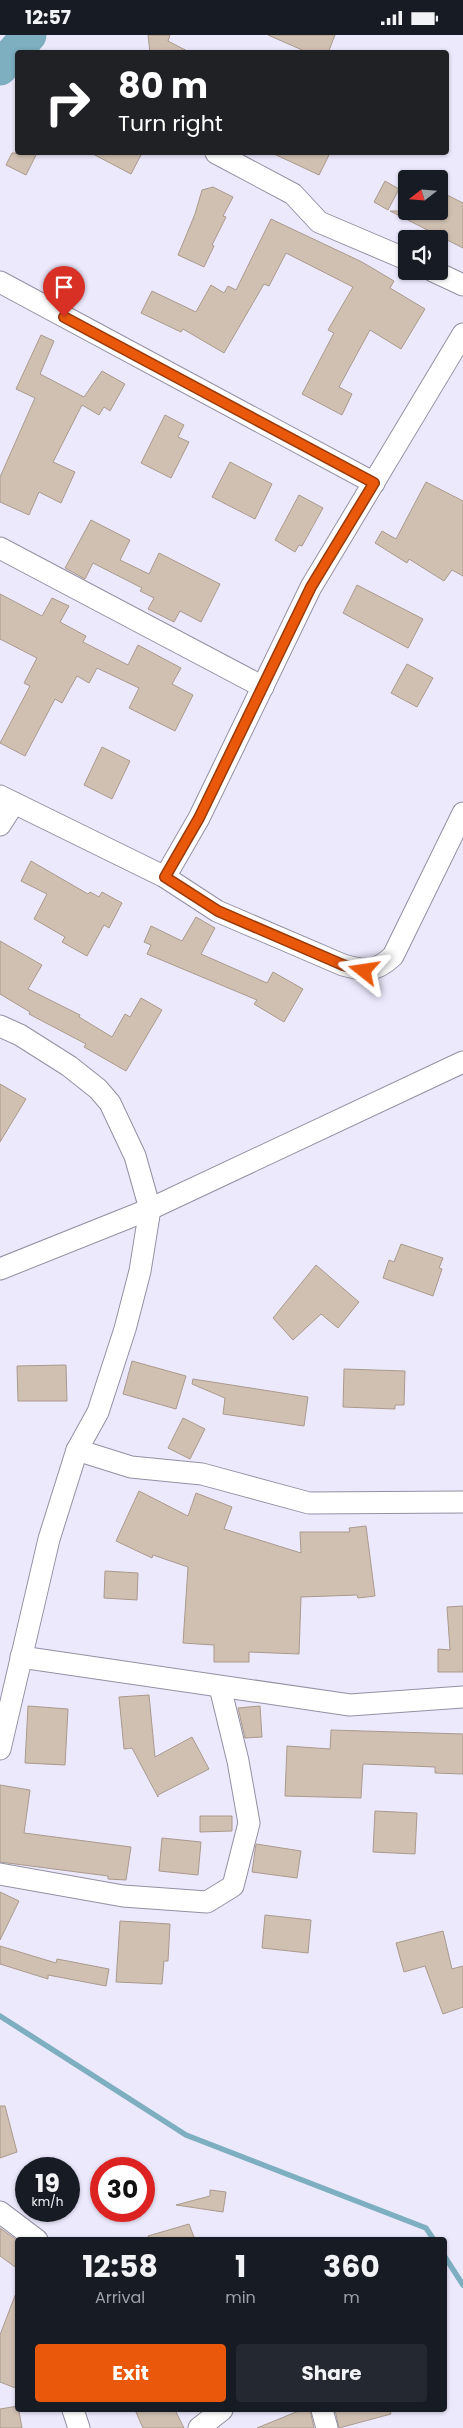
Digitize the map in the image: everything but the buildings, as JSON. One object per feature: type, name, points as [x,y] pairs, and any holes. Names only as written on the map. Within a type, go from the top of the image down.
[{"type":"street","points":[[220,155],[293,194],[319,222],[398,256]]},
{"type":"street","points":[[448,278],[463,285]]},
{"type":"street","points":[[0,282],[374,483]]},
{"type":"street","points":[[165,877],[199,818],[311,587],[463,334]]},
{"type":"street","points":[[0,548],[263,687]]},
{"type":"street","points":[[0,825],[7,800],[165,877],[218,911],[343,965],[364,971],[384,965],[393,956],[463,813]]},
{"type":"street","points":[[0,1026],[20,1035],[69,1066],[98,1089],[110,1103],[135,1156],[150,1209],[140,1271],[125,1329],[98,1412],[78,1450],[48,1539],[0,1749]]},
{"type":"street","points":[[0,1269],[150,1209],[463,1062]]},
{"type":"street","points":[[78,1450],[131,1467],[202,1474],[309,1503],[463,1502]]},
{"type":"street","points":[[21,1657],[350,1705],[463,1697]]},
{"type":"street","points":[[0,1874],[123,1895],[206,1902],[232,1886],[250,1823],[238,1761],[220,1687]]},
{"type":"street","points":[[0,2212],[33,2237]]},
{"type":"street","points":[[74,2412],[79,2428]]},
{"type":"street","points":[[199,2428],[219,2412]]},
{"type":"street","points":[[323,2412],[327,2428]]},
{"type":"waterway","points":[[16,50],[29,35]]},
{"type":"waterway","points":[[0,68],[15,51]]},
{"type":"waterway","points":[[0,2016],[186,2135],[426,2228],[432,2237]]},
{"type":"waterway","points":[[447,2260],[463,2285]]},
{"type":"route","points":[[64,317],[374,483],[311,587],[199,818],[165,877],[218,911],[343,965],[364,971]]}]
